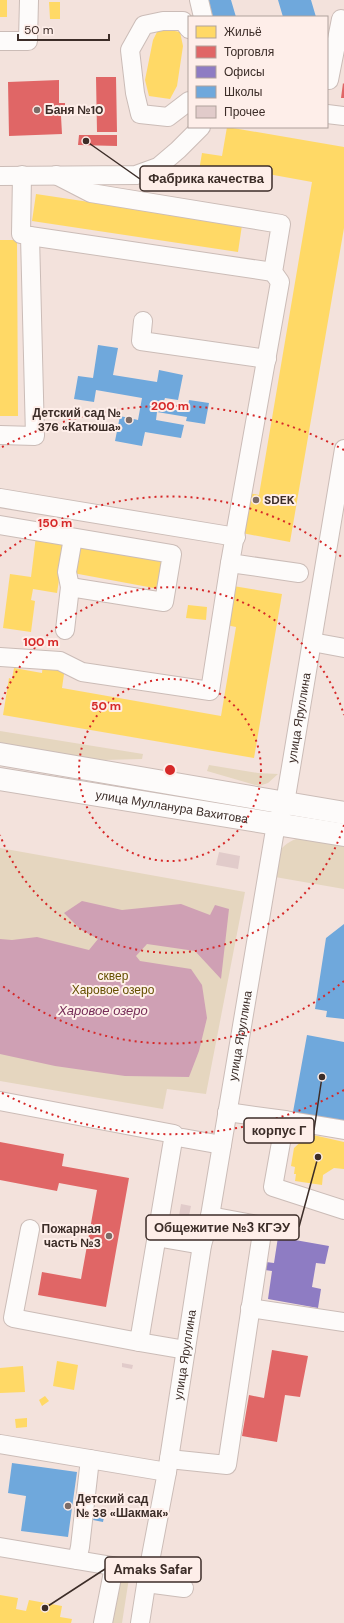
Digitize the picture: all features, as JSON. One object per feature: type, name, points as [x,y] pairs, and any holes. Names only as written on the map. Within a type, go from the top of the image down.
[{"type":"main road","name":"улица Мулланура Вахитова","points":[[0,754],[344,813]]},
{"type":"main road","name":"улица Мулланура Вахитова","points":[[0,779],[344,835]]},
{"type":"street","points":[[0,41],[28,41],[28,0]]},
{"type":"street","points":[[199,0],[203,16]]},
{"type":"street","points":[[329,72],[341,19]]},
{"type":"street","points":[[188,28],[183,21],[163,21],[144,25],[130,50],[135,93],[140,114],[168,117],[188,102]]},
{"type":"street","points":[[328,114],[344,116]]},
{"type":"street","points":[[0,176],[136,175],[158,167],[200,128]]},
{"type":"street","points":[[22,175],[21,234],[273,272]]},
{"type":"street","points":[[0,657],[60,661],[82,672],[210,691],[230,563],[236,537],[280,282],[273,272],[282,224],[91,193],[56,175]]},
{"type":"street","points":[[0,435],[35,436],[30,236]]},
{"type":"street","points":[[143,321],[141,341],[267,359]]},
{"type":"street","name":"улица Яруллина","points":[[140,1623],[168,1465],[202,1245],[210,1216],[276,824],[284,803],[344,449]]},
{"type":"street","points":[[0,498],[236,537]]},
{"type":"street","points":[[0,525],[172,554],[164,602],[70,587]]},
{"type":"street","points":[[65,630],[70,587],[67,572],[73,538]]},
{"type":"street","points":[[230,563],[299,572]]},
{"type":"street","points":[[312,642],[344,648]]},
{"type":"street","points":[[0,1101],[174,1134],[139,1342]]},
{"type":"street","points":[[227,1112],[344,1130]]},
{"type":"street","points":[[285,1120],[273,1186],[343,1207]]},
{"type":"street","points":[[183,1138],[222,1145]]},
{"type":"street","points":[[0,1447],[90,1459],[168,1465],[227,1465],[263,1226],[210,1216]]},
{"type":"street","points":[[30,1229],[13,1318],[186,1350]]},
{"type":"street","points":[[156,1237],[202,1245]]},
{"type":"street","points":[[250,1308],[344,1322]]},
{"type":"street","points":[[76,1560],[80,1547],[90,1459]]},
{"type":"street","points":[[0,1547],[114,1567],[184,1588]]},
{"type":"street","points":[[103,1623],[114,1567]]},
{"type":"green space","points":[[0,731],[143,754],[142,759],[102,760],[0,744]]},
{"type":"green space","points":[[209,765],[258,773],[278,774],[268,783],[259,786],[207,771]]},
{"type":"green space","points":[[301,837],[344,845],[344,889],[275,877],[280,851],[293,840]]},
{"type":"green space","name":"сквер Харовое озеро","points":[[0,848],[245,892],[206,1094],[167,1089],[163,1109],[0,1081]]},
{"type":"green space","points":[[124,1577],[129,1578],[122,1623],[108,1623],[118,1580]]},
{"type":"water","name":"Харовое озеро","points":[[82,901],[122,910],[181,904],[210,915],[215,905],[229,909],[221,979],[195,951],[147,944],[136,956],[140,961],[191,969],[202,985],[207,1018],[199,1051],[189,1077],[125,1076],[55,1066],[0,1054],[0,939],[12,940],[37,937],[89,950],[98,939],[80,929],[64,913]]},
{"type":"building: Жильё","points":[[0,0],[7,0],[7,17],[0,17]]},
{"type":"building: Жильё","points":[[49,2],[60,2],[60,19],[50,19]]},
{"type":"building: Жильё","points":[[159,28],[180,32],[183,46],[177,86],[170,99],[149,96],[145,80],[153,40]]},
{"type":"building: Жильё","points":[[227,128],[344,147],[344,228],[290,542],[242,533],[249,493],[259,495],[312,182],[268,174],[265,188],[198,177],[202,153],[222,156]]},
{"type":"building: Жильё","points":[[36,194],[242,225],[238,252],[32,221]]},
{"type":"building: Жильё","points":[[0,240],[17,240],[18,416],[0,416]]},
{"type":"building: Жильё","points":[[36,536],[65,540],[57,593],[33,589],[31,600],[35,601],[31,632],[3,628],[10,574],[31,577]]},
{"type":"building: Жильё","points":[[78,544],[164,560],[159,589],[73,573]]},
{"type":"building: Жильё","points":[[233,586],[282,594],[254,758],[3,715],[9,678],[12,679],[14,668],[42,673],[43,663],[65,667],[62,688],[221,716],[236,627],[226,625]]},
{"type":"building: Жильё","points":[[188,605],[207,607],[206,620],[186,618]]},
{"type":"building: Жильё","points":[[309,1134],[344,1142],[344,1169],[334,1168],[323,1175],[322,1185],[295,1181],[295,1167],[291,1166],[294,1148]]},
{"type":"building: Жильё","points":[[57,1361],[78,1365],[74,1390],[53,1386]]},
{"type":"building: Жильё","points":[[23,1366],[25,1392],[0,1393],[0,1368]]},
{"type":"building: Жильё","points":[[45,1396],[49,1401],[42,1406],[39,1400]]},
{"type":"building: Жильё","points":[[27,1418],[27,1427],[16,1428],[15,1419]]},
{"type":"building: Жильё","points":[[0,1595],[18,1598],[16,1609],[26,1611],[29,1600],[62,1606],[60,1617],[72,1619],[71,1623],[0,1623]]},
{"type":"building: Торговля","points":[[96,77],[116,77],[117,132],[97,132]]},
{"type":"building: Торговля","name":"Баня №10","points":[[59,80],[59,103],[65,103],[65,116],[61,116],[62,134],[9,136],[8,82]]},
{"type":"building: Торговля","points":[[343,83],[344,98],[341,98]]},
{"type":"building: Торговля","points":[[79,135],[117,135],[117,146],[78,145]]},
{"type":"building: Торговля","points":[[0,1142],[64,1154],[62,1166],[129,1178],[106,1307],[38,1295],[42,1272],[81,1279],[97,1190],[59,1183],[57,1191],[0,1180]]},
{"type":"building: Торговля","points":[[272,1350],[308,1356],[300,1397],[285,1395],[277,1442],[242,1436],[249,1395],[264,1398]]},
{"type":"building: Офисы","points":[[278,1237],[329,1246],[325,1264],[316,1263],[312,1287],[321,1289],[318,1308],[268,1299],[272,1271],[265,1270],[266,1262],[274,1263]]},
{"type":"building: Школы","points":[[208,0],[231,0],[236,16],[213,16]]},
{"type":"building: Школы","points":[[278,0],[311,0],[316,16],[283,16]]},
{"type":"building: Школы","points":[[98,345],[118,348],[113,375],[157,382],[159,370],[183,375],[178,400],[165,398],[164,401],[159,401],[158,407],[187,412],[189,400],[209,403],[205,424],[186,421],[187,417],[157,412],[156,420],[184,425],[181,438],[145,432],[142,446],[115,441],[120,416],[138,420],[142,398],[96,390],[94,402],[74,399],[78,376],[93,378]]},
{"type":"building: Школы","points":[[344,924],[344,1019],[326,1017],[327,1011],[315,1009],[326,938]]},
{"type":"building: Школы","points":[[307,1035],[344,1042],[344,1121],[293,1112]]},
{"type":"building: Школы","points":[[12,1463],[77,1472],[68,1537],[21,1531],[26,1496],[8,1493]]},
{"type":"building: Школы","points":[[96,1510],[105,1512],[103,1522],[93,1520]]},
{"type":"building: Прочее","points":[[219,852],[240,856],[238,869],[216,865]]},
{"type":"building: Прочее","points":[[181,1204],[191,1206],[186,1230],[177,1228]]},
{"type":"building: Прочее","points":[[122,1363],[133,1365],[132,1369],[122,1367]]},
{"type":"place","name":"Баня №10","points":[[37,110]]},
{"type":"place","name":"Фабрика качества","points":[[86,141]]},
{"type":"place","name":"Детский сад № 376 «Катюша»","points":[[129,420]]},
{"type":"place","name":"SDEK","points":[[256,500]]},
{"type":"place","name":"корпус Г","points":[[322,1077]]},
{"type":"place","name":"Общежитие №3 КГЭУ","points":[[318,1157]]},
{"type":"place","name":"Пожарная часть №3","points":[[109,1236]]},
{"type":"place","name":"Детский сад № 38 «Шакмак»","points":[[68,1506]]},
{"type":"place","name":"Amaks Safar","points":[[45,1608]]}]
